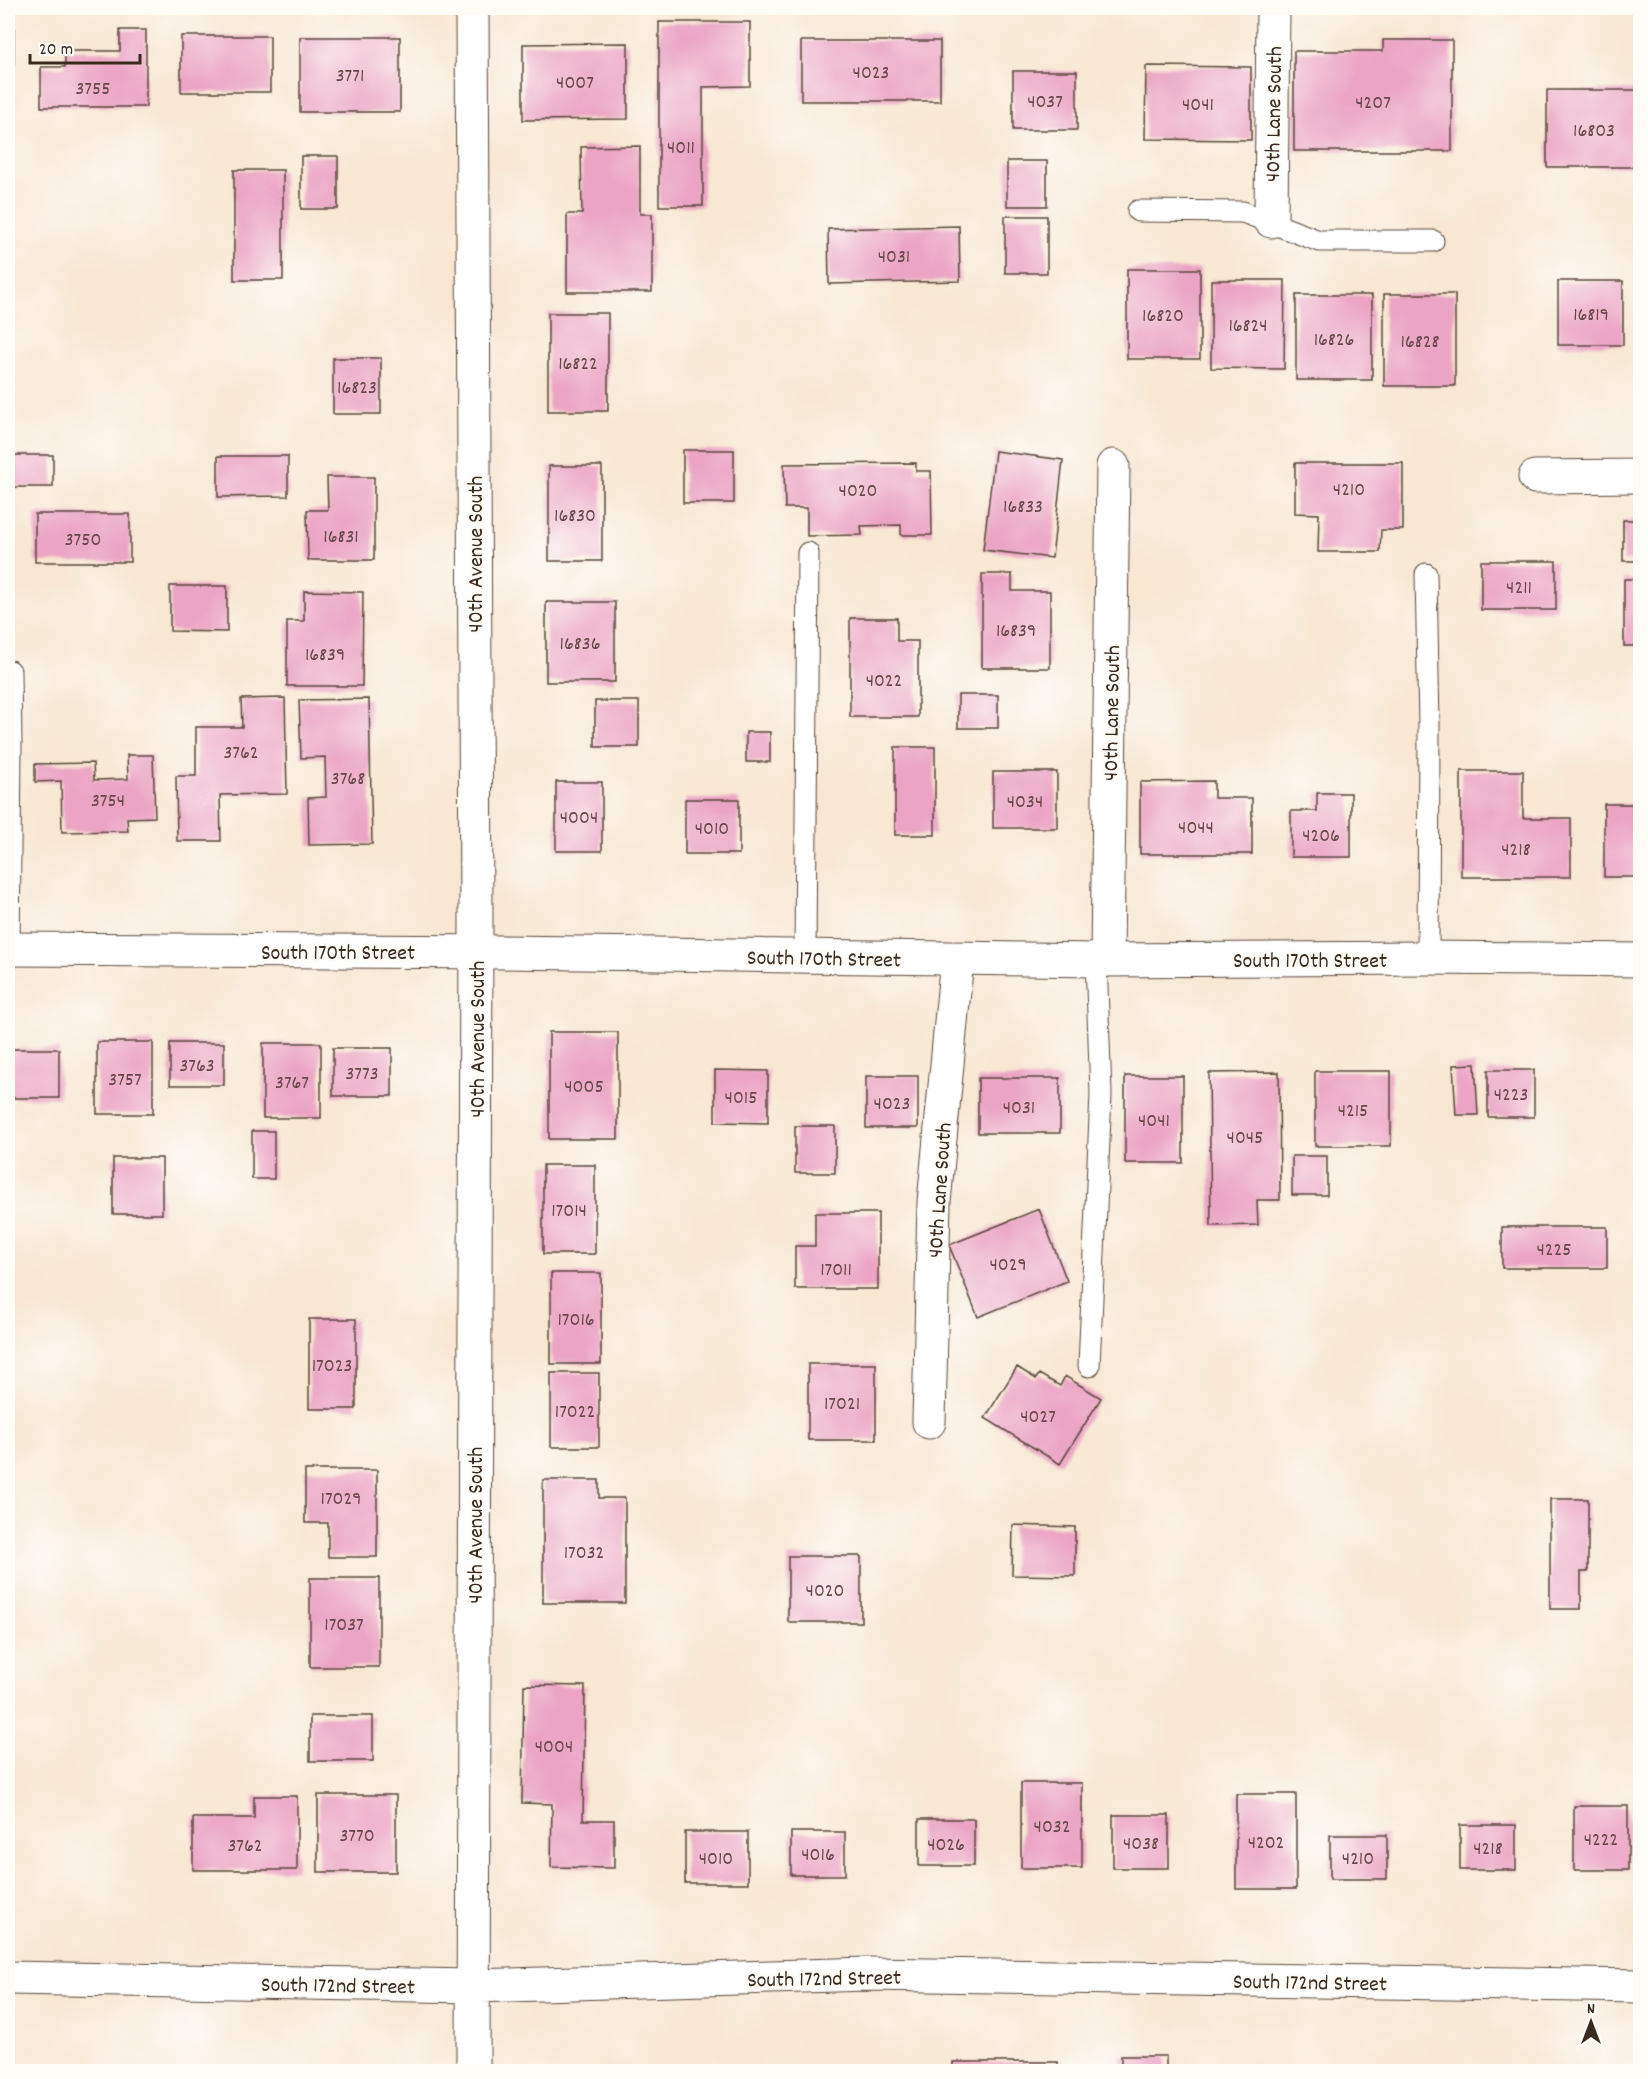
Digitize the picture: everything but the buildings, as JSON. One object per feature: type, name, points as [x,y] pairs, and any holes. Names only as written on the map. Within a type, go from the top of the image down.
[{"type":"street","name":"40th Avenue South","points":[[472,8],[476,952],[473,2072]]},
{"type":"street","name":"40th Lane South","points":[[1271,221],[1274,8]]},
{"type":"street","name":"40th Lane South","points":[[1101,960],[1113,466]]},
{"type":"street","points":[[1535,477],[1641,476]]},
{"type":"street","name":"South 170th Street","points":[[8,949],[1101,960],[1428,958],[1641,960]]},
{"type":"street","name":"40th Lane South","points":[[929,1422],[934,1202],[957,959]]},
{"type":"street","name":"South 172nd Street","points":[[8,1978],[473,1986],[867,1974],[1641,1986]]},
{"type":"lane","points":[[1138,211],[1243,213],[1271,221],[1319,241],[1433,241]]},
{"type":"lane","points":[[805,957],[808,553]]},
{"type":"lane","points":[[1426,574],[1429,726],[1428,958]]},
{"type":"lane","points":[[8,949],[12,747],[10,671]]},
{"type":"lane","points":[[1089,1366],[1101,1094],[1101,960]]}]
